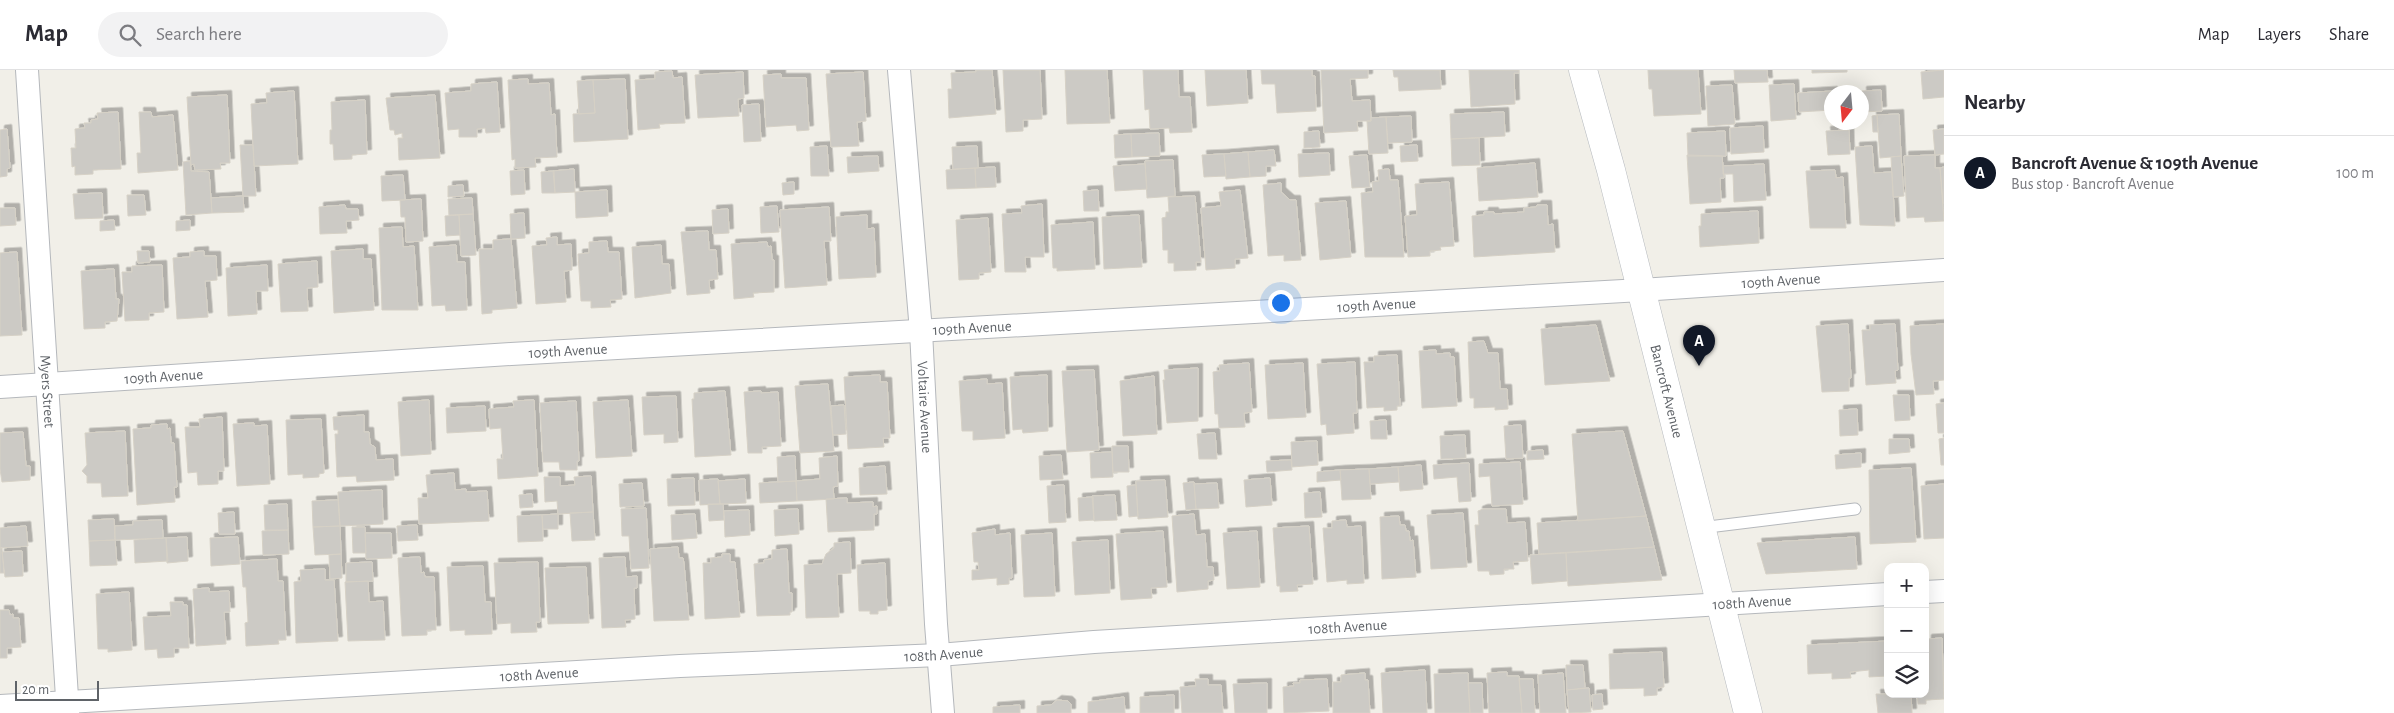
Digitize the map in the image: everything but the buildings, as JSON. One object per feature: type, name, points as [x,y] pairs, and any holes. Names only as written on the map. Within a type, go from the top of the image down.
[{"type":"main road","name":"Bancroft Avenue","points":[[1583,70],[1748,713]]},
{"type":"street","name":"Myers Street","points":[[27,70],[68,708]]},
{"type":"street","name":"Voltaire Avenue","points":[[899,70],[921,331],[938,655],[943,713]]},
{"type":"street","name":"109th Avenue","points":[[0,387],[521,353],[1640,290],[1944,270]]},
{"type":"street","points":[[1929,592],[1944,591]]},
{"type":"street","name":"108th Avenue","points":[[0,706],[68,708],[680,666],[938,655],[1094,642],[1884,594]]},
{"type":"lane","points":[[1700,528],[1855,508]]},
{"type":"place","name":"Bancroft Avenue & 109th Avenue","points":[[1699,366]]}]
